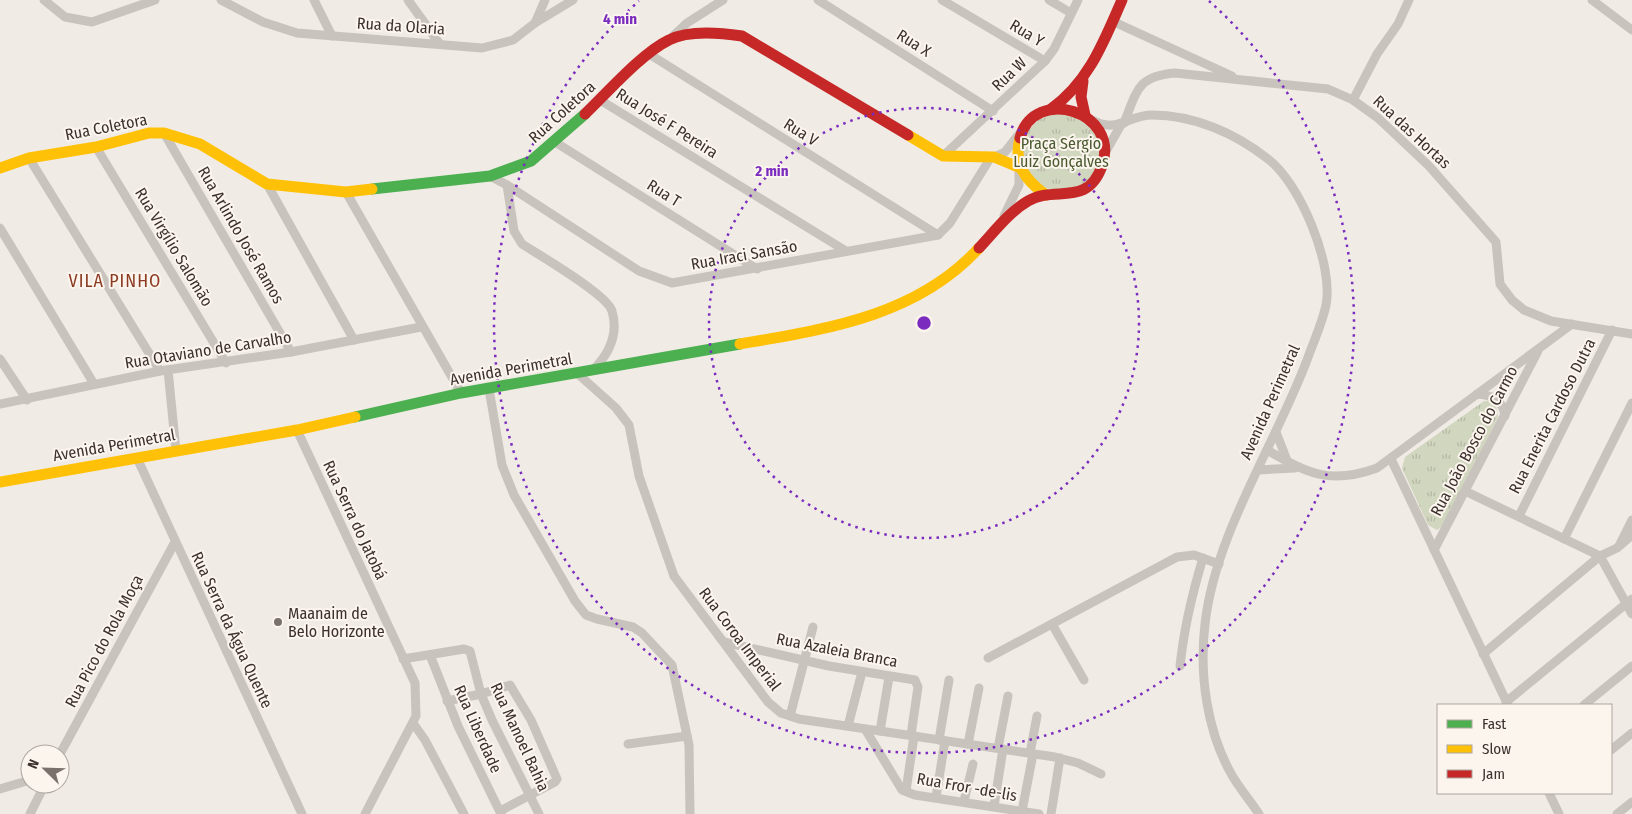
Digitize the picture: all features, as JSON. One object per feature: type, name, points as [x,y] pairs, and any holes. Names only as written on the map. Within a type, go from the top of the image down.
[{"type":"street","points":[[44,0],[65,17],[92,22],[155,0]]},
{"type":"street","name":"Rua da Olaria","points":[[221,0],[263,22],[297,33],[482,48],[513,40],[535,23],[573,0]]},
{"type":"street","points":[[314,0],[332,36]]},
{"type":"street","points":[[408,0],[438,43]]},
{"type":"street","points":[[535,23],[545,0]]},
{"type":"street","points":[[670,39],[687,23],[723,0]]},
{"type":"street","name":"Rua X","points":[[818,0],[993,110]]},
{"type":"street","name":"Rua Y","points":[[942,0],[1045,61]]},
{"type":"street","points":[[1049,0],[1071,13]]},
{"type":"street","name":"Rua W","points":[[943,156],[1045,61],[1054,49],[1078,0]]},
{"type":"street","points":[[938,235],[950,223],[992,157],[1004,152],[1034,117],[1050,109],[1068,96],[1084,77],[1122,0]]},
{"type":"street","points":[[1353,100],[1377,54],[1398,24],[1409,0]]},
{"type":"street","points":[[1592,0],[1632,30]]},
{"type":"street","points":[[1112,21],[1239,79]]},
{"type":"street","name":"Rua Coletora","points":[[0,168],[30,158],[96,147],[149,133],[164,133],[200,144],[267,184],[346,192],[490,176],[532,161],[555,142],[649,54],[670,39],[696,34],[721,33],[742,36],[943,156],[992,157],[1019,168]]},
{"type":"street","name":"Rua V","points":[[649,54],[938,235]]},
{"type":"street","name":"Rua das Hortas","points":[[1122,124],[1144,81],[1157,74],[1175,73],[1328,89],[1353,100],[1378,118],[1429,166],[1496,242],[1500,284],[1512,300],[1524,310],[1551,321],[1612,330],[1631,336]]},
{"type":"street","points":[[1084,77],[1081,97],[1088,117],[1099,131],[1104,143],[1105,156]]},
{"type":"street","name":"Rua José F Pereira","points":[[600,100],[846,251]]},
{"type":"street","points":[[1050,109],[1062,108],[1088,117]]},
{"type":"street","name":"Avenida Perimetral","points":[[1088,117],[1105,126],[1122,124],[1153,115],[1210,124],[1269,159],[1289,181],[1306,212],[1325,272],[1326,304],[1298,385],[1258,470],[1219,564],[1205,624],[1204,693],[1216,735],[1232,776],[1259,814]]},
{"type":"street","points":[[1022,130],[1017,142],[1019,168],[1035,189],[1059,197],[1072,196],[1084,190],[1094,181],[1102,170],[1107,146],[1122,124]]},
{"type":"street","name":"Rua Arlindo José Ramos","points":[[164,133],[291,352]]},
{"type":"street","name":"Rua T","points":[[555,142],[757,269]]},
{"type":"street","name":"Rua Virgílio Salomão","points":[[96,147],[226,363]]},
{"type":"street","points":[[30,158],[164,370],[176,451]]},
{"type":"street","name":"Avenida Perimetral","points":[[999,226],[1016,196],[1019,185],[1019,168]]},
{"type":"street","name":"Rua Iraci Sansão","points":[[490,176],[508,185],[639,272],[672,283],[938,235]]},
{"type":"street","points":[[267,184],[354,340]]},
{"type":"street","points":[[508,185],[514,231],[522,244],[600,295],[612,309],[614,337],[606,356],[593,370]]},
{"type":"street","points":[[346,192],[421,327],[461,393]]},
{"type":"street","name":"Avenida Perimetral","points":[[0,482],[297,430],[461,393],[578,374],[662,356],[805,333],[855,322],[898,307],[962,265],[999,226],[1028,201],[1046,194]]},
{"type":"street","points":[[0,228],[94,384]]},
{"type":"street","points":[[1267,450],[1298,468],[1320,475],[1345,477],[1377,468],[1572,324]]},
{"type":"street","name":"Rua Otaviano de Carvalho","points":[[0,404],[27,400],[164,370],[226,363],[421,327]]},
{"type":"street","name":"Rua Enerita Cardoso Dutra","points":[[1519,516],[1612,330]]},
{"type":"street","name":"Rua João Bosco do Carmo","points":[[1434,550],[1540,347]]},
{"type":"street","points":[[0,359],[27,400]]},
{"type":"street","name":"Rua Coroa Imperial","points":[[578,374],[616,408],[629,425],[639,476],[674,576],[768,702],[781,713],[848,726],[1060,758],[1078,763],[1101,774]]},
{"type":"street","points":[[489,389],[502,465],[514,496],[575,601],[586,614],[598,619],[633,626],[672,665],[689,745],[690,814]]},
{"type":"street","points":[[1477,394],[1491,395],[1500,402],[1505,416]]},
{"type":"street","points":[[1564,539],[1632,403]]},
{"type":"street","name":"Rua Serra do Jatobá","points":[[297,430],[415,683],[416,716],[365,814]]},
{"type":"street","points":[[1276,432],[1288,463]]},
{"type":"street","name":"Rua Serra da Água Quente","points":[[137,458],[302,814]]},
{"type":"street","points":[[1391,459],[1507,704],[1629,602]]},
{"type":"street","points":[[1258,470],[1298,468]]},
{"type":"street","points":[[1465,491],[1600,556],[1629,602],[1632,614]]},
{"type":"street","points":[[1618,548],[1632,520]]},
{"type":"street","points":[[1483,654],[1600,556],[1618,548],[1632,535]]},
{"type":"street","name":"Rua Pico do Rola Moça","points":[[65,744],[175,542]]},
{"type":"street","points":[[988,658],[1177,557],[1194,555],[1219,564]]},
{"type":"street","points":[[1180,666],[1183,634],[1190,601],[1203,558]]},
{"type":"street","points":[[1052,624],[1084,680]]},
{"type":"street","points":[[790,716],[813,627]]},
{"type":"street","name":"Rua Azaleia Branca","points":[[724,642],[862,672],[915,680],[918,687],[913,736]]},
{"type":"street","name":"Rua Manoel Bahia","points":[[403,659],[464,649],[470,651],[481,694],[539,814]]},
{"type":"street","name":"Rua Liberdade","points":[[430,655],[447,701],[500,813]]},
{"type":"street","points":[[1585,704],[1632,666]]},
{"type":"street","points":[[848,726],[862,672]]},
{"type":"street","points":[[880,731],[889,676]]},
{"type":"street","points":[[936,797],[949,680]]},
{"type":"street","points":[[447,701],[481,694],[510,685],[531,720],[557,776],[555,782],[500,813]]},
{"type":"street","points":[[968,744],[979,688]]},
{"type":"street","points":[[994,806],[1008,696]]},
{"type":"street","points":[[1022,811],[1037,716]]},
{"type":"street","points":[[413,723],[425,740],[464,814]]},
{"type":"street","name":"Rua Fror -de-lis","points":[[866,728],[902,790],[906,792],[1039,814]]},
{"type":"street","points":[[1612,749],[1632,733]]},
{"type":"street","points":[[628,744],[687,736]]},
{"type":"street","points":[[906,792],[913,736]]},
{"type":"street","points":[[1051,814],[1060,758]]},
{"type":"street","points":[[964,801],[973,764]]},
{"type":"street","points":[[0,789],[20,783]]},
{"type":"street","points":[[30,814],[40,794]]},
{"type":"street","points":[[1553,794],[1559,814]]},
{"type":"street","points":[[1618,814],[1632,802]]},
{"type":"green space","name":"Praça Sérgio Luiz Gonçalves","points":[[1061,113],[1076,116],[1089,124],[1097,137],[1100,152],[1097,167],[1089,180],[1076,188],[1061,191],[1046,188],[1033,180],[1025,167],[1022,152],[1025,137],[1033,124],[1046,116]]},
{"type":"green space","points":[[1484,401],[1491,401],[1496,405],[1498,417],[1443,526],[1437,530],[1428,525],[1402,468],[1405,457]]},
{"type":"traffic: fast","points":[[372,189],[490,176],[531,161],[585,114]]},
{"type":"traffic: fast","points":[[355,417],[461,393],[740,344]]},
{"type":"traffic: slow","points":[[0,168],[29,158],[96,147],[149,133],[164,133],[200,144],[267,184],[346,192],[372,189]]},
{"type":"traffic: slow","points":[[908,135],[943,156],[994,157],[1018,167]]},
{"type":"traffic: slow","points":[[1020,138],[1018,156],[1022,171],[1046,195]]},
{"type":"traffic: slow","points":[[740,344],[838,325],[869,316],[899,304],[928,290],[954,271],[979,248]]},
{"type":"traffic: slow","points":[[0,482],[297,430],[355,417]]},
{"type":"traffic: jam","points":[[1051,109],[1076,86],[1094,60],[1122,0]]},
{"type":"traffic: jam","points":[[585,114],[637,63],[659,46],[677,37],[715,33],[742,36],[908,135]]},
{"type":"traffic: jam","points":[[1083,81],[1081,97],[1085,115]]},
{"type":"traffic: jam","points":[[979,248],[1014,211],[1028,201],[1038,197],[1079,191],[1088,187],[1096,179],[1102,166],[1105,147],[1099,131],[1088,119],[1073,112],[1057,109],[1041,112],[1028,122],[1020,138]]},
{"type":"place","name":"Maanaim de Belo Horizonte","points":[[278,622]]},
{"type":"district","name":"VILA PINHO","points":[[115,281]]}]
